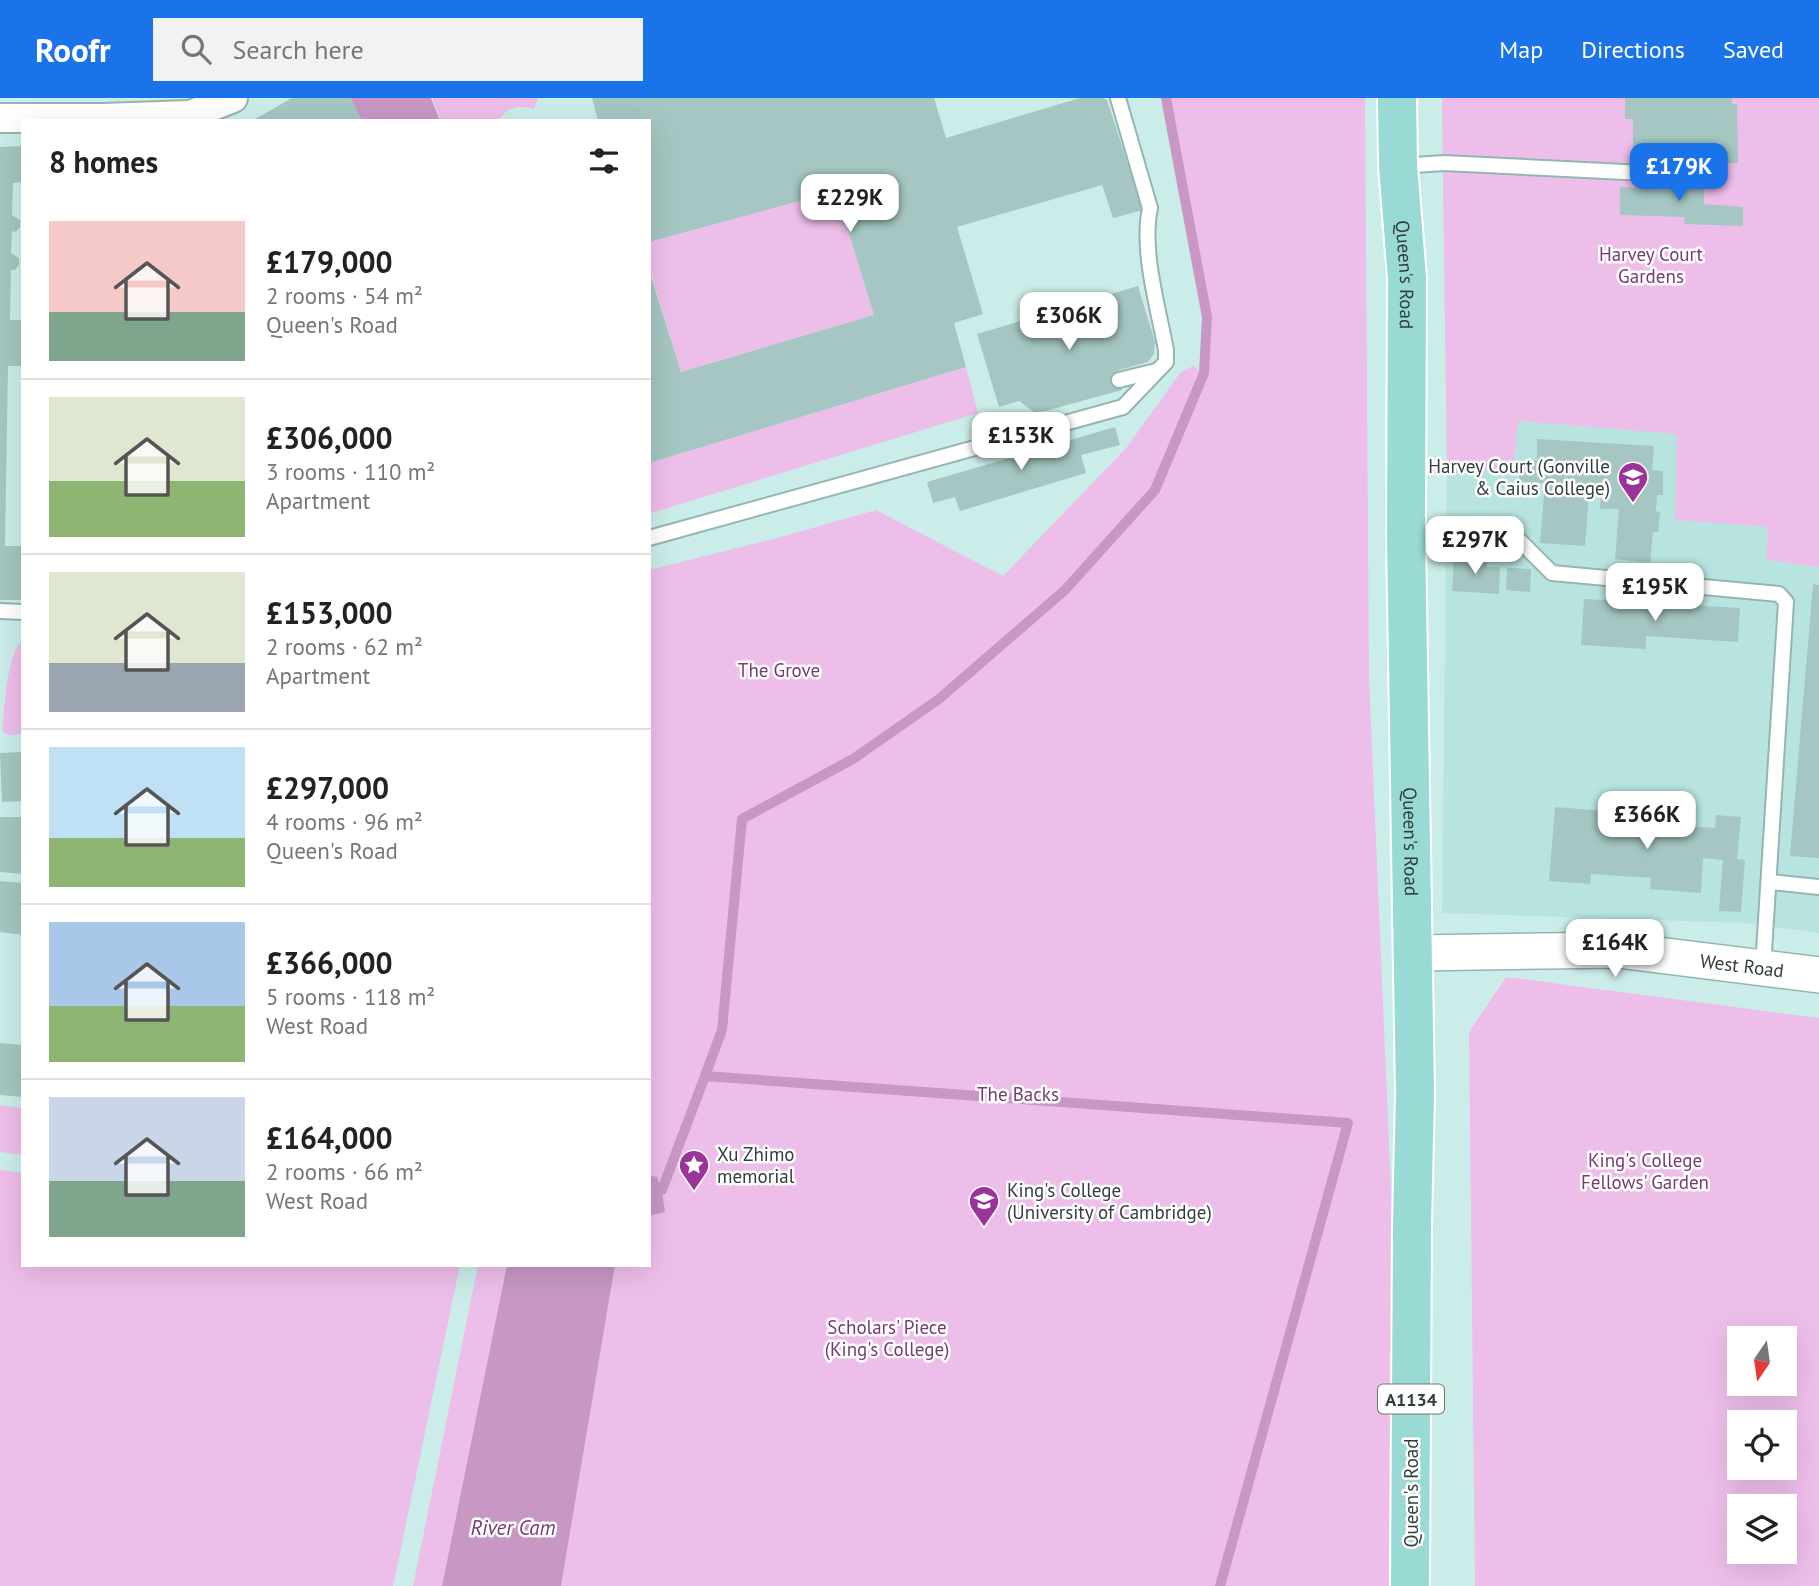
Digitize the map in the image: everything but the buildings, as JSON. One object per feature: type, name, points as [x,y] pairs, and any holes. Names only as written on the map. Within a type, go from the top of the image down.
[{"type":"main road","name":"Queen's Road","points":[[1397,98],[1398,166],[1407,278],[1406,537],[1415,1094],[1410,1586]]},
{"type":"street","points":[[0,118],[190,115],[233,98]]},
{"type":"street","name":"West Road","points":[[1412,953],[1618,950],[1819,975]]},
{"type":"lane","points":[[651,537],[1123,407],[1166,362],[1166,350],[1152,272],[1147,224],[1150,208],[1118,98]]},
{"type":"lane","points":[[1398,166],[1444,163],[1645,173]]},
{"type":"lane","points":[[1119,380],[1156,371]]},
{"type":"lane","points":[[1406,537],[1520,541],[1552,573],[1779,593],[1786,602],[1763,967]]},
{"type":"lane","points":[[0,611],[21,612]]},
{"type":"lane","points":[[1770,882],[1819,887]]},
{"type":"shaded area","name":"Harvey Court (Gonville & Caius College)","points":[[1442,98],[1819,98],[1819,933],[1746,923],[1442,913],[1447,470]]},
{"type":"green space","points":[[432,98],[538,98],[534,109],[514,108],[500,119],[440,119]]},
{"type":"green space","name":"The Backs","points":[[1166,98],[1365,98],[1369,678],[1394,1259],[1394,1586],[561,1586],[615,1267],[651,1267],[651,1216],[665,1212],[662,1190],[657,1177],[651,1176],[651,570],[876,510],[1003,576],[1127,447],[1180,373],[1193,366],[1202,372],[1205,317]],"holes":[[[1146,497],[1111,546],[1069,582]]]},
{"type":"green space","name":"Harvey Court Gardens","points":[[1442,98],[1819,98],[1819,567],[1766,560],[1768,527],[1675,520],[1677,434],[1518,421],[1513,471],[1447,470]]},
{"type":"green space","points":[[836,191],[874,315],[681,372],[651,274],[651,241]]},
{"type":"green space","points":[[966,367],[978,413],[651,513],[651,462]]},
{"type":"green space","points":[[21,642],[21,734],[8,735],[2,731],[7,682],[17,647]]},
{"type":"green space","name":"King's College Fellows' Garden","points":[[1506,977],[1819,1018],[1819,1586],[1475,1586],[1469,1032]]},
{"type":"green space","points":[[0,1105],[21,1108],[21,1155],[0,1152]]},
{"type":"green space","points":[[0,1170],[21,1173],[21,1267],[460,1267],[393,1586],[0,1586]]},
{"type":"green space","points":[[478,1267],[507,1267],[442,1586],[413,1586]]},
{"type":"water","points":[[350,98],[431,98],[439,119],[361,119]]},
{"type":"water","points":[[651,1176],[657,1177],[662,1190],[665,1212],[651,1216]]},
{"type":"water","name":"River Cam","points":[[507,1267],[615,1267],[561,1586],[442,1586]]},
{"type":"waterway","points":[[705,1076],[722,1030],[742,819],[853,759],[939,699],[1065,590],[1155,490],[1204,373],[1207,317],[1166,98]]},
{"type":"waterway","points":[[662,1190],[705,1076],[1348,1123],[1220,1586]]},
{"type":"place","name":"Harvey Court (Gonville & Caius College)","points":[[1633,504]]},
{"type":"place","name":"Xu Zhimo memorial","points":[[694,1192]]},
{"type":"place","name":"King's College (University of Cambridge)","points":[[984,1228]]},
{"type":"park label","name":"The Grove","points":[[779,670]]},
{"type":"park label","name":"Scholars' Piece (King's College)","points":[[887,1338]]}]
